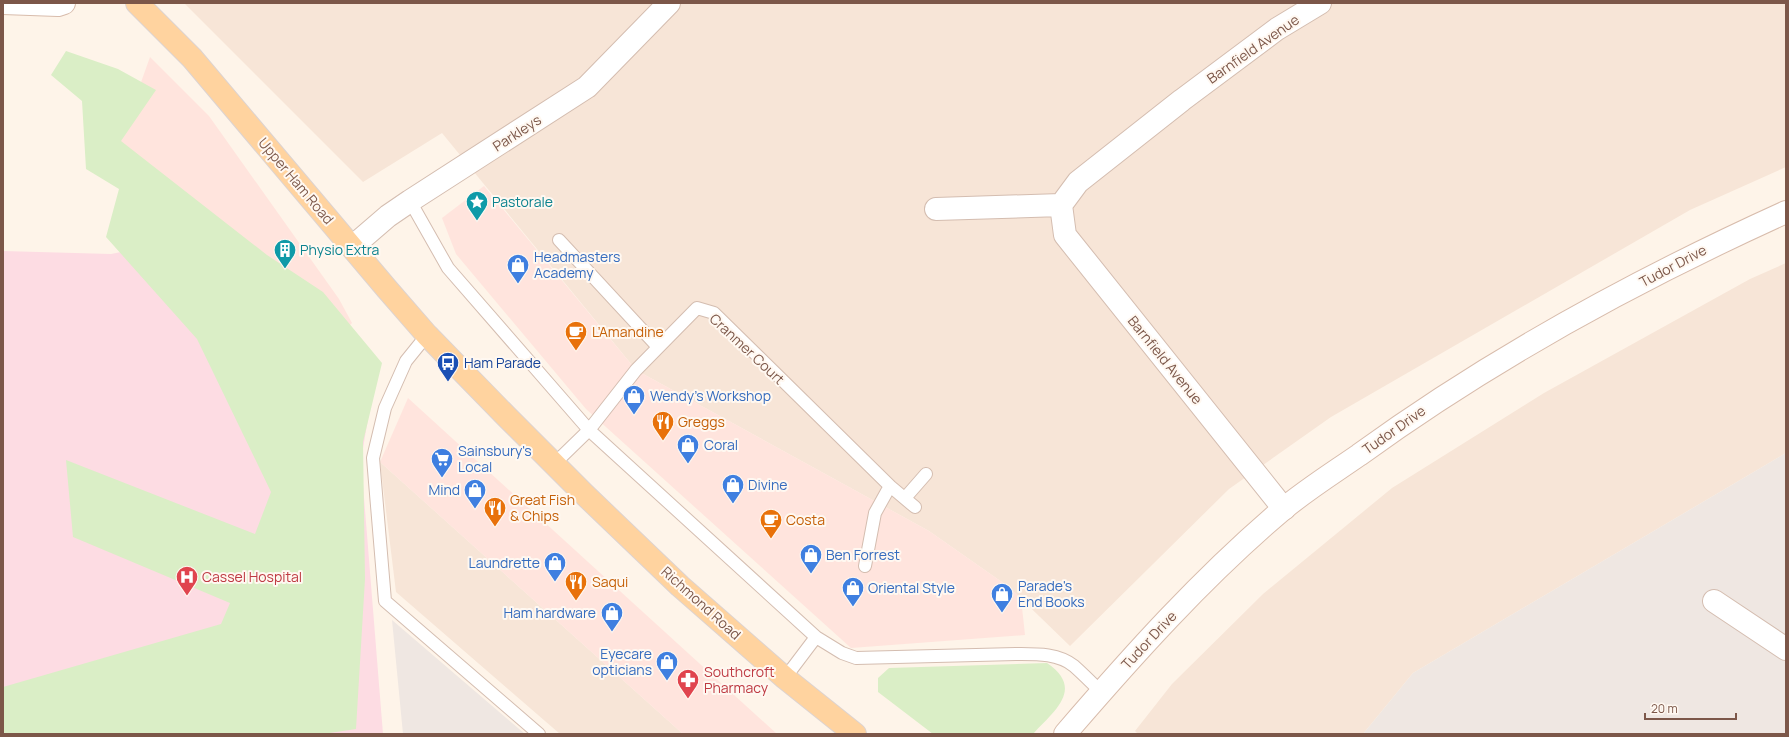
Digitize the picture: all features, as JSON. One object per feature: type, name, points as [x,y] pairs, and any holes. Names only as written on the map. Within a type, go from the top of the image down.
[{"type":"main road","name":"Upper Ham Road","points":[[137,3],[187,53],[213,82],[427,335],[554,464]]},
{"type":"main road","name":"Richmond Road","points":[[554,464],[680,586],[846,731]]},
{"type":"street","points":[[3,3],[58,5],[64,3]]},
{"type":"street","name":"Parkleys","points":[[352,246],[388,216],[410,201],[587,87],[669,3]]},
{"type":"street","name":"Barnfield Avenue","points":[[1284,509],[1064,235],[1061,205],[1078,182],[1182,100],[1277,29],[1320,3]]},
{"type":"street","points":[[936,209],[1061,205]]},
{"type":"street","name":"Tudor Drive","points":[[1065,734],[1161,625],[1223,563],[1284,509],[1405,422],[1491,368],[1594,307],[1718,242],[1786,212]]},
{"type":"street","points":[[1714,601],[1786,649]]},
{"type":"lane","points":[[410,201],[448,268],[589,430],[816,637],[842,653],[856,658],[1016,654],[1036,654],[1055,657],[1073,665],[1101,692]]},
{"type":"lane","points":[[559,240],[658,347]]},
{"type":"lane","name":"Cranmer Court","points":[[554,464],[589,430],[636,370],[697,308],[714,313],[890,486],[915,507]]},
{"type":"lane","points":[[427,335],[406,361],[386,408],[372,458],[385,601],[539,734]]},
{"type":"lane","points":[[905,498],[926,474]]},
{"type":"lane","points":[[865,566],[875,512],[890,486]]},
{"type":"lane","points":[[785,678],[816,637]]},
{"type":"shaded area","points":[[184,3],[1786,3],[1786,167],[1690,210],[1331,417],[1229,489],[1070,646],[1009,587],[929,531],[636,370],[442,133],[363,182]]},
{"type":"shaded area","points":[[150,57],[209,116],[339,299],[352,323],[341,334],[119,144]]},
{"type":"shaded area","points":[[484,186],[636,370],[929,531],[1009,587],[1021,598],[1025,635],[851,648],[586,409],[456,254],[442,218]]},
{"type":"shaded area","name":"Cassel Hospital","points":[[228,231],[376,372],[361,460],[383,734],[3,734],[3,251],[111,254]]},
{"type":"shaded area","points":[[1786,263],[1786,453],[1413,673],[1363,734],[1138,734],[1135,731],[1172,684],[1263,594],[1392,488],[1544,393],[1750,279]]},
{"type":"shaded area","points":[[408,398],[777,734],[683,734],[380,462]]},
{"type":"shaded area","points":[[1786,453],[1786,734],[1363,734],[1413,673]]},
{"type":"shaded area","points":[[380,462],[683,734],[560,734],[396,592]]},
{"type":"shaded area","points":[[392,620],[525,734],[403,734]]},
{"type":"green space","points":[[66,51],[118,69],[156,90],[121,141],[267,255],[323,292],[382,363],[363,442],[365,579],[356,729],[323,734],[3,734],[3,687],[221,624],[230,603],[73,537],[66,460],[255,534],[271,492],[197,339],[106,237],[119,189],[86,169],[82,101],[51,75]]},
{"type":"green space","points":[[1047,663],[1058,673],[1064,682],[1065,691],[1057,708],[1033,734],[933,734],[878,692],[878,678],[889,668]]},
{"type":"place","name":"Pastorale","points":[[477,222]]},
{"type":"place","name":"Physio Extra","points":[[285,270]]},
{"type":"place","name":"Headmasters Academy","points":[[518,284]]},
{"type":"place","name":"L’Amandine","points":[[576,352]]},
{"type":"place","name":"Ham Parade","points":[[448,382]]},
{"type":"place","name":"Wendy’s Workshop","points":[[634,416]]},
{"type":"place","name":"Greggs","points":[[663,442]]},
{"type":"place","name":"Coral","points":[[688,464]]},
{"type":"place","name":"Sainsbury's Local","points":[[442,478]]},
{"type":"place","name":"Divine","points":[[733,504]]},
{"type":"place","name":"Mind","points":[[475,510]]},
{"type":"place","name":"Great Fish & Chips","points":[[495,528]]},
{"type":"place","name":"Costa","points":[[771,540]]},
{"type":"place","name":"Ben Forrest","points":[[811,574]]},
{"type":"place","name":"Laundrette","points":[[555,582]]},
{"type":"place","name":"Cassel Hospital","points":[[187,596]]},
{"type":"place","name":"Saqui","points":[[576,602]]},
{"type":"place","name":"Oriental Style","points":[[853,608]]},
{"type":"place","name":"Parade's End Books","points":[[1002,614]]},
{"type":"place","name":"Ham hardware","points":[[612,632]]},
{"type":"place","name":"Eyecare opticians","points":[[667,682]]},
{"type":"place","name":"Southcroft Pharmacy","points":[[688,700]]}]
